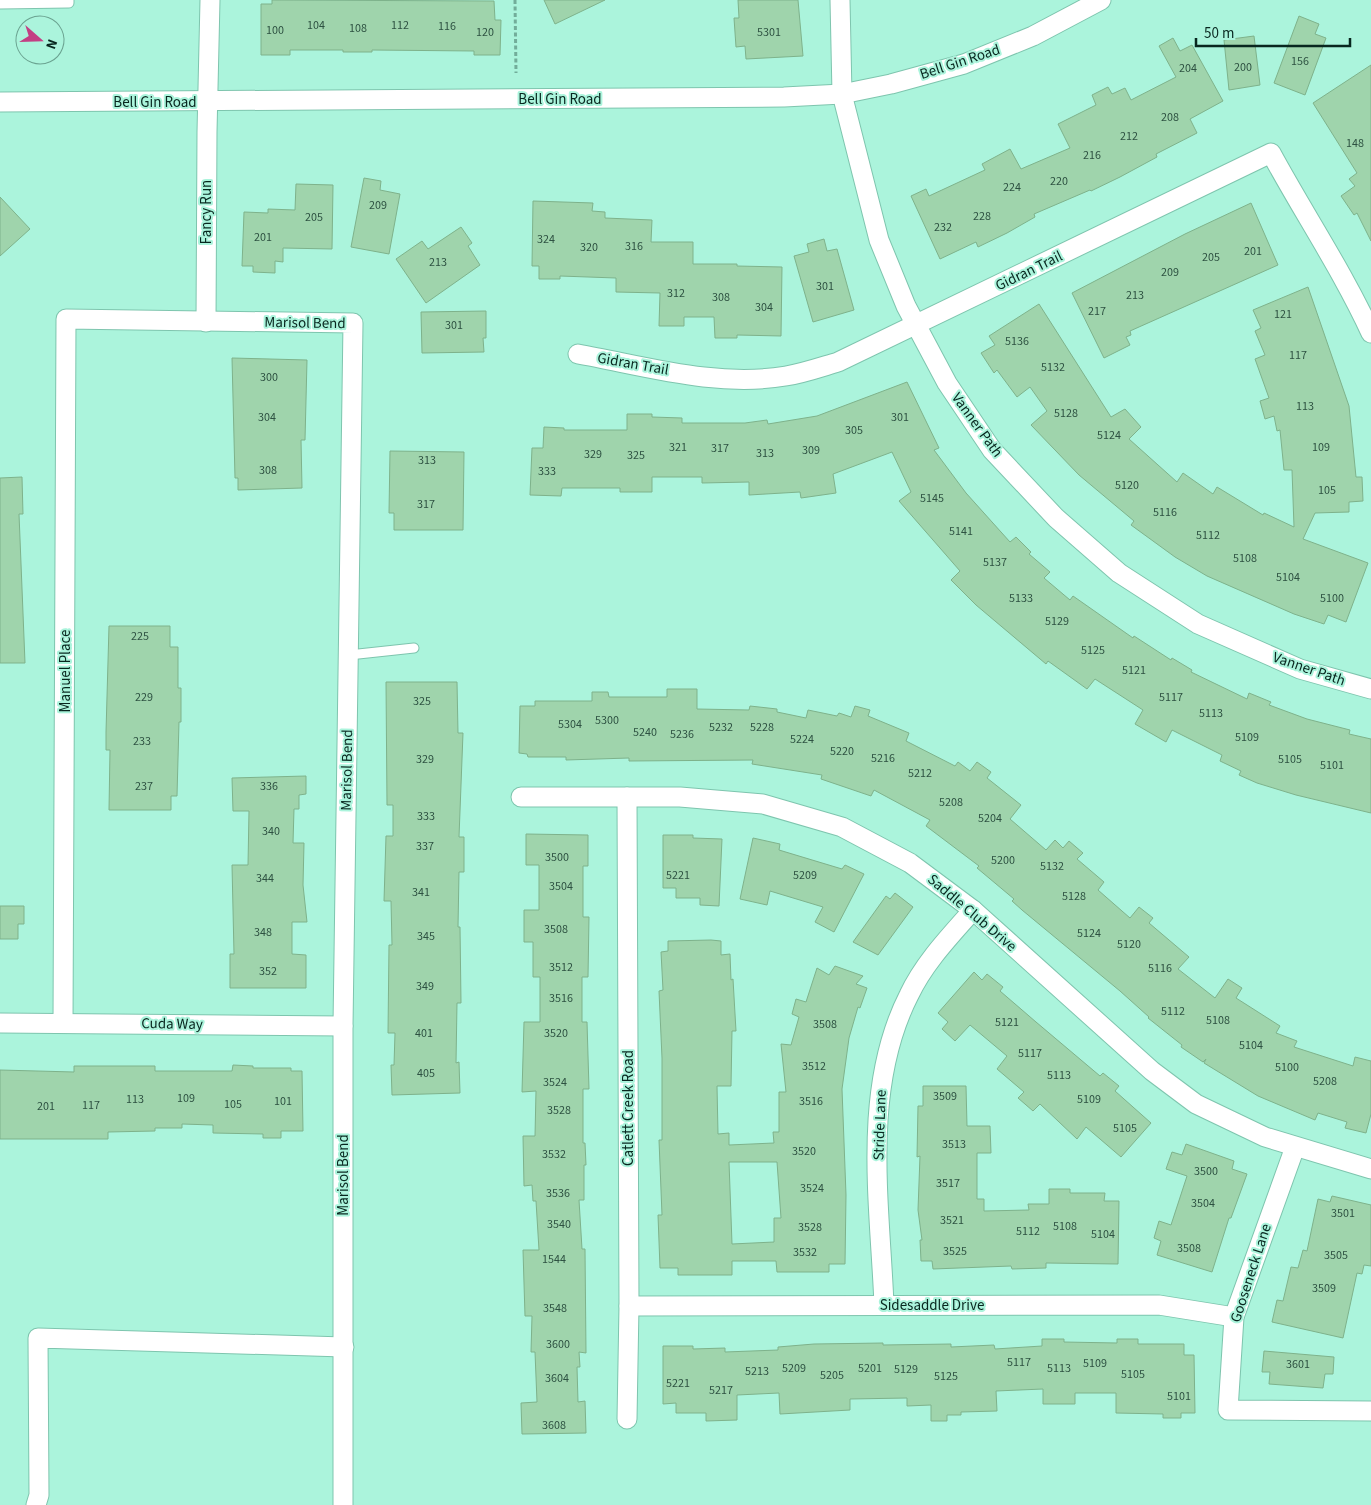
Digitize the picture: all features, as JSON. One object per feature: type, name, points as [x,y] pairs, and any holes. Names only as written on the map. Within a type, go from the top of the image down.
[{"type":"street","name":"Fancy Run","points":[[206,322],[207,102],[210,0]]},
{"type":"street","name":"Vanner Path","points":[[840,0],[842,94],[879,240],[906,306],[947,383],[992,450],[1056,518],[1119,573],[1198,624],[1300,669],[1371,689]]},
{"type":"street","name":"Bell Gin Road","points":[[0,102],[784,97],[842,94],[891,84],[964,64],[1033,36],[1101,0]]},
{"type":"street","name":"Gidran Trail","points":[[578,354],[696,375],[741,380],[786,376],[838,362],[1271,153],[1295,197],[1347,282],[1371,333]]},
{"type":"street","name":"Marisol Bend","points":[[66,319],[206,322],[353,322],[343,1026],[343,1505]]},
{"type":"street","name":"Manuel Place","points":[[63,1022],[66,319]]},
{"type":"street","name":"Saddle Club Drive","points":[[521,797],[680,797],[763,804],[842,827],[910,863],[973,910],[1145,1065],[1196,1104],[1265,1137],[1371,1169]]},
{"type":"street","name":"Catlett Creek Road","points":[[627,1419],[629,1306],[628,797]]},
{"type":"street","name":"Stride Lane","points":[[884,1305],[878,1139],[880,1087],[894,1032],[909,994],[943,944],[973,910]]},
{"type":"street","name":"Cuda Way","points":[[0,1023],[63,1022],[343,1026]]},
{"type":"street","name":"Gooseneck Lane","points":[[1295,1147],[1234,1317],[1228,1410],[1371,1411]]},
{"type":"street","name":"Sidesaddle Drive","points":[[629,1306],[1160,1305],[1234,1317]]},
{"type":"street","points":[[36,1505],[39,1495],[38,1338],[344,1347]]},
{"type":"lane","points":[[0,4],[69,3],[69,0]]},
{"type":"lane","points":[[349,655],[414,648]]},
{"type":"path","points":[[515,0],[516,73]]},
{"type":"building","points":[[272,0],[494,1],[495,20],[501,20],[500,55],[474,55],[474,51],[372,50],[372,52],[343,52],[343,50],[290,50],[290,55],[261,55],[261,4],[272,4]]},
{"type":"building","points":[[544,0],[605,0],[555,24]]},
{"type":"building","points":[[738,0],[798,0],[803,56],[746,59],[745,46],[736,47],[734,18],[739,18]]},
{"type":"building","points":[[1299,16],[1319,24],[1315,34],[1326,38],[1305,95],[1274,83]]},
{"type":"building","points":[[1254,36],[1260,85],[1229,90],[1224,40]]},
{"type":"building","points":[[1173,38],[1180,51],[1192,45],[1223,101],[1190,119],[1197,133],[1156,154],[1157,157],[1120,177],[1034,214],[1035,217],[1007,233],[978,247],[976,242],[940,259],[911,196],[926,189],[929,196],[985,170],[982,164],[1010,149],[1021,169],[1070,148],[1058,124],[1096,105],[1092,95],[1108,87],[1112,94],[1125,88],[1131,100],[1176,77],[1159,46]]},
{"type":"building","points":[[1371,65],[1371,241],[1357,213],[1354,215],[1341,196],[1355,186],[1349,179],[1357,173],[1313,103]]},
{"type":"building","points":[[364,178],[381,181],[380,190],[400,194],[389,254],[351,247]]},
{"type":"building","points":[[296,184],[333,185],[332,249],[283,248],[283,262],[275,261],[275,273],[253,272],[253,266],[242,266],[244,212],[268,213],[268,209],[295,210]]},
{"type":"building","points":[[0,197],[30,229],[0,256]]},
{"type":"building","points":[[533,201],[593,203],[592,211],[605,212],[605,218],[652,220],[651,242],[693,242],[693,264],[782,267],[781,336],[737,335],[737,338],[715,338],[714,317],[684,317],[684,326],[659,326],[660,293],[616,292],[616,278],[560,276],[560,279],[539,279],[539,266],[532,266]]},
{"type":"building","points":[[1251,203],[1278,265],[1130,331],[1131,335],[1126,337],[1130,345],[1104,358],[1072,293],[1185,234]]},
{"type":"building","points":[[461,227],[472,243],[468,246],[480,265],[426,303],[396,259],[422,241],[428,249]]},
{"type":"building","points":[[824,239],[827,251],[837,249],[854,310],[813,322],[794,256],[809,252],[807,244]]},
{"type":"building","points":[[1308,287],[1349,406],[1356,477],[1362,477],[1363,501],[1349,502],[1349,512],[1315,513],[1303,539],[1368,563],[1346,622],[1328,615],[1324,624],[1294,614],[1207,576],[1175,557],[1131,525],[1134,521],[1079,475],[1031,425],[1047,411],[1030,387],[1017,397],[997,370],[994,373],[981,353],[995,345],[989,336],[1039,304],[1111,417],[1125,409],[1141,427],[1129,439],[1177,482],[1183,473],[1213,494],[1217,487],[1263,515],[1264,513],[1294,527],[1292,470],[1284,470],[1280,430],[1277,431],[1274,416],[1265,419],[1260,401],[1269,398],[1255,359],[1265,355],[1255,331],[1261,328],[1253,310]]},
{"type":"building","points":[[486,311],[486,338],[483,338],[484,352],[422,353],[421,312]]},
{"type":"building","points":[[232,358],[307,360],[305,440],[301,440],[302,488],[238,490],[238,478],[235,478]]},
{"type":"building","points":[[907,382],[939,448],[934,450],[966,493],[1010,542],[1016,537],[1031,552],[1029,554],[1050,572],[1044,578],[1070,600],[1073,596],[1133,638],[1134,636],[1171,660],[1172,658],[1192,670],[1191,672],[1247,699],[1249,693],[1271,702],[1269,705],[1307,719],[1350,730],[1349,734],[1371,739],[1371,813],[1296,795],[1257,783],[1239,775],[1241,771],[1220,761],[1222,755],[1172,730],[1166,742],[1135,724],[1143,710],[1095,679],[1087,689],[1048,661],[1046,664],[976,605],[951,580],[960,571],[899,501],[911,492],[892,452],[833,474],[836,493],[801,498],[800,492],[749,495],[749,482],[702,483],[702,477],[652,477],[652,492],[620,492],[620,488],[562,488],[561,496],[530,495],[532,448],[543,448],[544,427],[564,428],[564,430],[627,430],[627,414],[652,414],[652,417],[682,418],[682,423],[745,423],[767,420],[768,424],[817,416]]},
{"type":"building","points":[[390,451],[464,452],[463,530],[394,530],[394,513],[389,513]]},
{"type":"building","points":[[22,477],[23,514],[19,514],[25,663],[0,663],[0,478]]},
{"type":"building","points":[[109,626],[170,626],[170,647],[178,647],[178,688],[181,688],[181,722],[179,722],[177,796],[171,796],[171,810],[109,810],[110,750],[106,750],[106,732]]},
{"type":"building","points":[[386,682],[457,682],[458,733],[463,733],[459,837],[464,837],[464,872],[459,872],[458,927],[460,927],[461,1003],[457,1003],[456,1063],[459,1062],[460,1093],[392,1095],[391,1065],[394,1065],[395,1033],[388,1033],[389,945],[392,945],[391,901],[384,901],[386,836],[393,836],[393,805],[387,805]]},
{"type":"building","points":[[667,689],[697,689],[697,709],[749,710],[750,706],[777,709],[777,712],[806,718],[808,710],[837,716],[839,713],[851,717],[855,706],[870,710],[868,716],[909,733],[906,741],[955,766],[958,762],[970,771],[977,762],[991,772],[987,778],[1021,805],[1010,819],[1046,850],[1055,840],[1063,848],[1069,841],[1083,853],[1077,859],[1104,882],[1098,890],[1130,918],[1139,907],[1153,918],[1149,923],[1189,957],[1178,969],[1215,998],[1228,979],[1242,988],[1236,998],[1280,1026],[1276,1033],[1297,1041],[1294,1047],[1353,1066],[1355,1057],[1371,1061],[1371,1114],[1366,1133],[1345,1128],[1347,1122],[1318,1113],[1315,1120],[1258,1096],[1204,1063],[1206,1059],[1203,1062],[1181,1047],[1182,1045],[1148,1018],[1120,991],[1022,910],[1012,901],[1014,899],[977,868],[979,866],[926,826],[930,820],[874,790],[871,796],[821,779],[822,775],[752,764],[753,760],[629,761],[629,758],[566,760],[566,757],[528,757],[527,754],[519,753],[520,706],[535,706],[535,701],[592,701],[592,692],[608,692],[609,697],[667,697]]},
{"type":"building","points":[[306,776],[306,794],[299,795],[299,809],[294,809],[293,843],[304,843],[303,885],[307,922],[292,922],[292,954],[306,955],[306,988],[230,988],[230,954],[234,954],[232,865],[248,865],[249,811],[233,811],[232,778]]},
{"type":"building","points":[[526,834],[588,835],[588,866],[583,866],[583,917],[589,917],[588,977],[582,977],[582,1022],[587,1022],[589,1089],[583,1089],[583,1143],[585,1143],[586,1165],[584,1165],[584,1200],[579,1200],[582,1249],[585,1249],[586,1353],[579,1352],[580,1367],[577,1367],[578,1402],[585,1401],[586,1433],[522,1434],[521,1403],[537,1402],[535,1352],[531,1352],[532,1316],[525,1316],[523,1250],[539,1250],[536,1201],[533,1201],[532,1185],[524,1186],[523,1136],[535,1136],[536,1091],[522,1092],[524,1022],[540,1022],[540,977],[533,977],[533,942],[524,942],[524,910],[539,910],[539,865],[526,865]]},
{"type":"building","points":[[663,835],[693,835],[693,838],[722,839],[719,906],[700,905],[700,898],[676,898],[676,888],[663,888]]},
{"type":"building","points":[[753,838],[780,844],[779,850],[842,869],[845,865],[864,874],[834,932],[815,922],[823,907],[770,891],[767,905],[740,899]]},
{"type":"building","points":[[895,893],[913,907],[878,955],[853,942],[886,896],[890,899]]},
{"type":"building","points":[[0,906],[24,906],[24,924],[18,924],[18,939],[0,939]]},
{"type":"building","points":[[668,941],[721,941],[721,955],[730,954],[736,1031],[732,1031],[731,1086],[717,1086],[718,1134],[729,1133],[729,1145],[774,1143],[773,1132],[779,1132],[779,1092],[786,1092],[781,1044],[791,1045],[799,1017],[792,1014],[796,999],[806,1002],[817,968],[829,975],[835,966],[863,976],[856,984],[867,988],[860,1008],[858,1007],[849,1038],[842,1089],[846,1195],[845,1264],[829,1264],[829,1272],[777,1272],[776,1261],[732,1261],[732,1275],[678,1275],[678,1268],[660,1268],[658,1215],[662,1215],[659,1140],[662,1140],[662,1058],[659,991],[663,990],[661,952],[668,951]],"holes":[[[729,1162],[777,1162],[781,1218],[774,1218],[774,1242],[732,1244]]]},
{"type":"building","points":[[974,972],[982,980],[987,974],[1003,987],[1000,991],[1036,1022],[1100,1076],[1103,1073],[1119,1086],[1115,1091],[1151,1123],[1121,1157],[1086,1127],[1077,1139],[1040,1104],[1033,1111],[1018,1098],[1024,1092],[997,1069],[1007,1056],[970,1025],[955,1041],[942,1029],[948,1022],[938,1013]]},
{"type":"building","points":[[233,1065],[253,1066],[253,1068],[291,1068],[291,1071],[302,1071],[303,1131],[281,1131],[281,1138],[263,1138],[263,1134],[213,1133],[213,1125],[182,1124],[182,1128],[155,1128],[155,1131],[108,1132],[108,1139],[0,1139],[0,1070],[74,1072],[74,1066],[155,1066],[155,1071],[232,1071]]},
{"type":"building","points":[[923,1086],[966,1086],[967,1126],[990,1126],[991,1153],[977,1153],[977,1199],[984,1199],[984,1211],[1029,1210],[1028,1204],[1049,1204],[1049,1189],[1070,1189],[1070,1193],[1105,1193],[1104,1201],[1119,1201],[1118,1264],[1046,1263],[1046,1268],[1012,1269],[1011,1266],[933,1269],[932,1261],[921,1261],[920,1240],[922,1240],[918,1210],[920,1156],[917,1157],[918,1106],[923,1106]]},
{"type":"building","points":[[1186,1144],[1234,1161],[1232,1169],[1247,1174],[1231,1218],[1229,1218],[1212,1272],[1157,1255],[1161,1241],[1154,1238],[1159,1221],[1171,1225],[1187,1176],[1166,1169],[1172,1152],[1182,1155]]},
{"type":"building","points":[[1332,1196],[1371,1205],[1371,1266],[1364,1265],[1362,1274],[1357,1273],[1343,1338],[1272,1322],[1277,1300],[1283,1301],[1291,1267],[1298,1268],[1303,1250],[1307,1251],[1318,1199],[1330,1202]]},
{"type":"building","points":[[1042,1339],[1064,1339],[1064,1342],[1117,1343],[1117,1339],[1138,1339],[1138,1344],[1184,1344],[1184,1355],[1194,1355],[1195,1413],[1181,1413],[1181,1418],[1163,1418],[1163,1414],[1116,1413],[1116,1393],[1075,1393],[1075,1404],[1043,1404],[1043,1389],[996,1391],[997,1411],[961,1412],[961,1415],[947,1415],[947,1421],[931,1421],[931,1405],[907,1406],[907,1398],[850,1399],[850,1410],[780,1414],[779,1393],[737,1395],[737,1420],[706,1421],[706,1413],[676,1413],[676,1403],[663,1404],[663,1346],[693,1346],[693,1349],[725,1348],[725,1352],[778,1350],[778,1347],[814,1344],[883,1343],[883,1345],[951,1344],[951,1347],[994,1345],[995,1349],[1042,1346]]},
{"type":"building","points":[[1264,1351],[1334,1357],[1333,1374],[1325,1374],[1323,1388],[1269,1384],[1270,1372],[1262,1372]]}]
